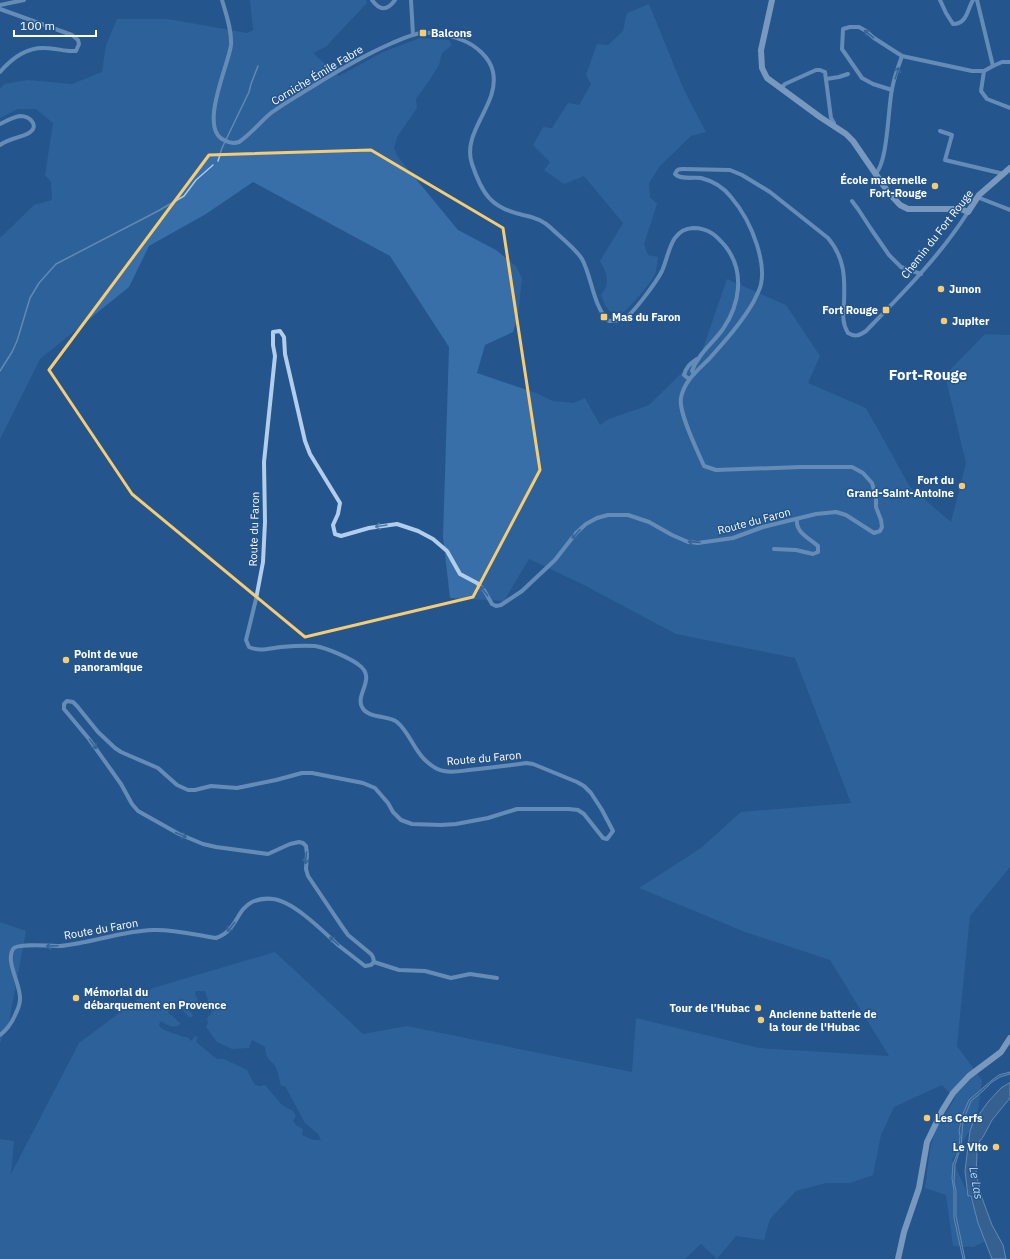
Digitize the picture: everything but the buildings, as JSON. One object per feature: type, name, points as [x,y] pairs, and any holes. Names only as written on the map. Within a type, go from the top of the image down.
[{"type":"main road","points":[[772,0],[761,50],[762,68],[767,78],[846,134],[897,202],[904,207],[914,209],[961,209],[968,212]]},
{"type":"main road","name":"Chemin du Fort Rouge","points":[[968,212],[977,198],[1010,168]]},
{"type":"main road","points":[[898,1259],[918,1188],[924,1162],[926,1144],[939,1117],[953,1093],[973,1072],[1001,1052],[1010,1038]]},
{"type":"street","points":[[0,5],[24,0]]},
{"type":"street","name":"Corniche Émile Fabre","points":[[222,0],[231,44],[217,90],[214,118],[215,127],[220,137],[225,141],[236,143],[243,139],[273,112],[330,75],[365,55],[413,35],[423,33],[448,35],[469,43],[487,59],[493,72],[493,87],[489,102],[469,147],[472,163],[480,185],[492,202],[501,208],[536,218],[548,225],[581,258],[588,272],[601,313],[609,320],[622,320],[631,313],[656,282],[662,271],[670,246],[681,232],[690,228],[707,230],[714,234],[728,251],[738,273],[738,294],[735,307],[723,329],[698,358],[685,370],[684,375],[689,379]]},
{"type":"street","points":[[372,0],[379,8],[385,8],[390,7],[394,0]]},
{"type":"street","points":[[411,0],[413,35]]},
{"type":"street","points":[[940,0],[953,24],[959,24],[964,21],[973,0]]},
{"type":"street","points":[[976,0],[993,66]]},
{"type":"street","points":[[0,9],[72,35],[78,40],[79,44],[76,51],[71,52],[44,48],[17,55],[0,72]]},
{"type":"street","points":[[892,90],[873,84],[862,78],[842,49],[843,29],[850,27],[859,28],[866,31],[902,56],[972,71],[984,71],[1002,62],[1010,62]]},
{"type":"street","points":[[875,174],[878,172],[883,160],[892,90],[902,56]]},
{"type":"street","points":[[781,88],[785,84],[820,70],[825,72],[831,118],[834,123],[833,125]]},
{"type":"street","points":[[984,71],[981,91],[987,99],[1010,108]]},
{"type":"street","points":[[826,79],[848,74]]},
{"type":"street","points":[[0,124],[20,116],[30,118],[33,121],[34,126],[29,133],[12,138],[0,145]]},
{"type":"street","points":[[940,131],[952,135],[945,160],[1003,175]]},
{"type":"street","name":"Chemin du Fort Rouge","points":[[689,379],[727,339],[745,316],[761,285],[762,266],[754,237],[748,224],[731,197],[723,189],[711,181],[701,178],[676,176],[675,174],[678,169],[730,170],[742,175],[770,192],[828,238],[839,253],[843,269],[843,321],[848,333],[854,336],[860,335],[866,331],[921,274],[968,212]]},
{"type":"street","points":[[977,198],[1010,210]]},
{"type":"street","points":[[852,201],[889,255],[901,267],[921,274]]},
{"type":"street","name":"Route du Faron","points":[[0,1035],[12,1024],[19,1006],[20,998],[17,979],[11,961],[12,950],[14,947],[19,946],[49,946],[82,943],[126,932],[152,930],[166,930],[216,938],[224,936],[230,930],[247,906],[260,899],[274,899],[293,908],[313,922],[338,945],[365,966],[371,965],[374,962],[371,954],[348,935],[308,876],[306,869],[308,854],[306,846],[303,843],[299,842],[290,844],[268,854],[230,850],[199,842],[179,834],[149,818],[138,811],[132,804],[121,784],[99,753],[63,707],[67,701],[73,702],[98,732],[115,748],[158,768],[177,785],[188,790],[211,786],[237,788],[302,773],[363,783],[375,788],[401,820],[412,824],[456,824],[488,818],[518,809],[569,809],[578,810],[584,814],[603,838],[607,839],[613,831],[591,793],[584,786],[533,764],[456,772],[444,771],[428,763],[422,757],[407,733],[395,721],[364,711],[361,706],[361,698],[367,679],[365,673],[360,666],[346,657],[316,646],[290,646],[256,651],[249,647],[246,640],[263,562],[265,522],[264,462],[275,356],[273,332],[280,331],[284,337],[285,354],[300,420],[310,454],[340,503],[338,514],[333,525],[335,534],[341,536],[369,528],[397,524],[418,531],[433,539],[447,551],[460,574],[477,583],[484,590],[492,604],[496,606],[501,605],[522,591],[555,560],[576,533],[586,524],[597,518],[608,515],[628,515],[635,517],[649,522],[688,542],[698,543],[733,538],[763,527],[816,514],[836,512],[846,515],[874,533],[880,531],[882,527],[876,507],[876,496],[872,483],[863,472],[852,468],[801,467],[716,470],[704,466],[684,418],[681,404],[683,392],[689,379]]},
{"type":"street","name":"Corniche Émile Fabre","points":[[694,374],[692,371],[698,358]]},
{"type":"street","points":[[774,549],[796,550],[813,554],[818,552],[818,546],[800,532],[796,523],[797,519]]},
{"type":"street","points":[[374,962],[399,970],[425,970],[451,978],[470,974],[497,978]]},
{"type":"highlighted area","points":[[371,150],[503,228],[540,470],[473,597],[305,637],[132,494],[49,370],[209,155]]},
{"type":"shaded area","points":[[250,0],[366,0],[367,3],[327,46],[313,53],[339,76],[383,52],[420,38],[449,40],[452,45],[442,53],[439,65],[416,99],[417,108],[397,137],[394,148],[398,157],[458,230],[496,250],[516,266],[522,278],[518,317],[513,332],[485,345],[477,373],[536,393],[553,401],[573,403],[585,398],[600,425],[609,419],[649,405],[701,354],[727,279],[786,305],[820,356],[808,383],[866,408],[910,487],[951,522],[966,463],[945,375],[985,334],[1010,335],[1010,867],[970,916],[957,1046],[982,1080],[977,1118],[952,1160],[989,1239],[974,1247],[953,1246],[946,1195],[925,1188],[930,1149],[935,1131],[955,1098],[942,1085],[894,1107],[881,1135],[873,1175],[850,1183],[826,1183],[796,1191],[770,1219],[764,1240],[736,1236],[717,1259],[701,1244],[685,1259],[0,1259],[0,1139],[14,1141],[11,1174],[79,1043],[153,988],[275,952],[363,1034],[407,1026],[632,1072],[636,1018],[759,1048],[889,1056],[830,960],[745,932],[639,888],[701,848],[741,812],[851,803],[795,658],[676,634],[582,584],[529,559],[504,601],[450,598],[443,537],[449,347],[390,256],[253,182],[206,214],[149,246],[129,287],[40,359],[0,439],[0,238],[34,205],[52,200],[51,182],[45,175],[53,123],[36,109],[18,109],[0,118],[0,89],[4,84],[28,80],[72,84],[102,72],[106,45],[117,19],[168,19],[247,33],[253,30]],"holes":[[[196,991],[205,991],[212,1012],[207,1018],[208,1023],[206,1027],[217,1042],[232,1049],[249,1048],[252,1040],[265,1047],[268,1059],[276,1067],[281,1086],[285,1086],[305,1123],[318,1134],[321,1140],[313,1140],[302,1135],[303,1129],[296,1125],[293,1121],[296,1116],[293,1111],[282,1105],[265,1085],[255,1085],[247,1070],[224,1059],[217,1059],[196,1042],[198,1037],[195,1036],[191,1041],[187,1037],[169,1032],[160,1027],[159,1024],[161,1021],[171,1026],[181,1024],[168,1013],[170,1008],[179,1006],[189,1017],[192,1017],[193,1014],[188,1010],[189,1005],[197,1004],[198,1000],[195,994]]]},
{"type":"shaded area","points":[[649,4],[684,90],[706,132],[691,136],[660,166],[649,183],[650,197],[657,204],[644,244],[648,255],[658,257],[656,271],[651,282],[634,302],[622,313],[616,314],[607,308],[601,295],[606,286],[607,278],[600,261],[623,223],[584,176],[564,184],[544,170],[550,162],[533,145],[543,127],[552,128],[568,103],[579,105],[591,84],[586,75],[597,44],[608,45],[623,31],[627,13]]},
{"type":"shaded area","points":[[0,922],[26,931],[9,1022],[0,1043]]},
{"type":"water","points":[[1010,1072],[1010,1074],[1000,1077],[992,1082],[971,1101],[963,1121],[961,1146],[955,1165],[954,1182],[956,1191],[956,1216],[965,1259],[963,1259],[954,1218],[954,1191],[952,1178],[953,1164],[959,1149],[959,1131],[962,1116],[969,1100],[999,1075]]},
{"type":"water","name":"Le Las","points":[[1009,1083],[1010,1098],[992,1120],[983,1137],[975,1147],[977,1154],[976,1173],[982,1198],[992,1225],[1003,1245],[1006,1259],[992,1259],[978,1223],[971,1196],[968,1196],[965,1171],[970,1131],[973,1123],[988,1102],[1001,1088]]},
{"type":"waterway","points":[[218,161],[222,148],[249,92],[258,66]]},
{"type":"waterway","points":[[0,371],[17,341],[30,298],[39,283],[56,264],[184,196],[196,180],[213,165]]},
{"type":"place","name":"Balcons","points":[[423,33]]},
{"type":"place","name":"École maternelle Fort-Rouge","points":[[935,186]]},
{"type":"place","name":"Junon","points":[[941,289]]},
{"type":"place","name":"Fort Rouge","points":[[886,310]]},
{"type":"place","name":"Mas du Faron","points":[[604,317]]},
{"type":"place","name":"Jupiter","points":[[944,321]]},
{"type":"place","name":"Fort du Grand-Saint-Antoine","points":[[962,486]]},
{"type":"place","name":"Point de vue panoramique","points":[[66,660]]},
{"type":"place","name":"Mémorial du débarquement en Provence","points":[[76,998]]},
{"type":"place","name":"Tour de l’Hubac","points":[[758,1008]]},
{"type":"place","name":"Ancienne batterie de la tour de l'Hubac","points":[[761,1020]]},
{"type":"place","name":"Les Cerfs","points":[[927,1118]]},
{"type":"place","name":"Le Vito","points":[[996,1147]]},
{"type":"district","name":"Fort-Rouge","points":[[928,375]]}]
